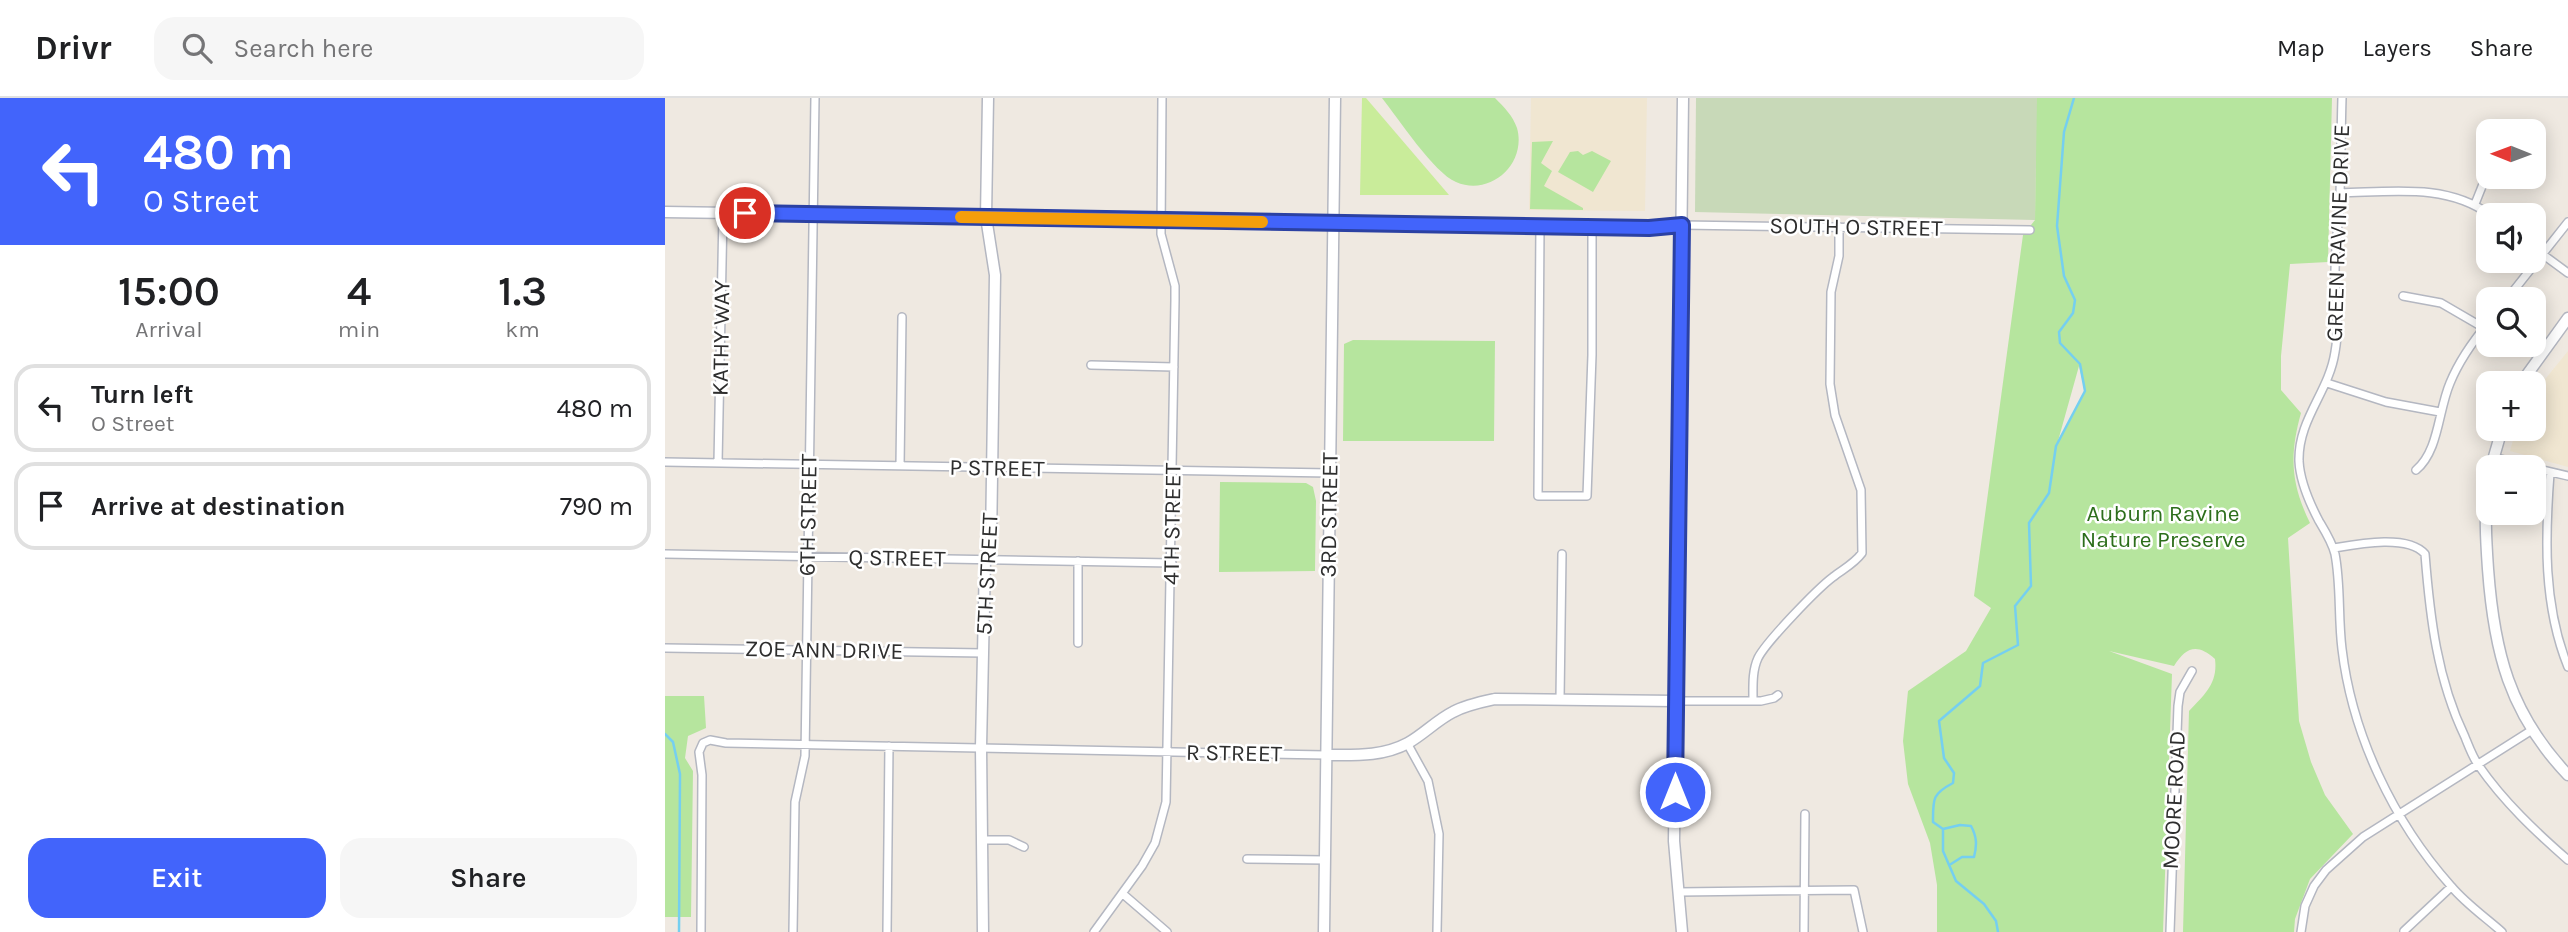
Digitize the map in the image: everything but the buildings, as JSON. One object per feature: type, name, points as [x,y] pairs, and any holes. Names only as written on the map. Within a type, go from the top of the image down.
[{"type":"street","name":"6TH STREET","points":[[793,932],[795,802],[805,756],[815,98]]},
{"type":"street","name":"5TH STREET","points":[[983,932],[981,747],[985,560],[991,543],[995,275],[986,217],[988,98]]},
{"type":"street","name":"4TH STREET","points":[[1094,932],[1142,866],[1162,822],[1167,802],[1175,286],[1163,244],[1160,220],[1162,98]]},
{"type":"street","name":"3RD STREET","points":[[1324,932],[1335,98]]},
{"type":"street","points":[[1682,932],[1674,841],[1683,98]]},
{"type":"street","name":"GREEN RAVINE DRIVE","points":[[2342,98],[2335,272],[2338,316],[2335,352],[2327,383],[2307,416],[2301,436],[2299,462],[2304,488],[2334,548],[2338,568],[2342,650],[2350,699],[2382,782],[2399,812],[2451,887],[2502,932]]},
{"type":"street","points":[[2340,193],[2434,193],[2454,196],[2475,204],[2481,189]]},
{"type":"street","points":[[665,212],[1649,228],[1682,225]]},
{"type":"street","name":"KATHY WAY","points":[[719,463],[723,213]]},
{"type":"street","points":[[2546,251],[2568,222]]},
{"type":"street","name":"SOUTH O STREET","points":[[1682,225],[2030,230]]},
{"type":"street","points":[[1540,226],[1538,496],[1587,496],[1592,355],[1592,227]]},
{"type":"street","points":[[1753,701],[1753,678],[1758,658],[1767,644],[1832,578],[1856,561],[1861,553],[1861,490],[1835,415],[1830,382],[1831,292],[1839,256],[1839,227]]},
{"type":"street","points":[[2546,257],[2568,273]]},
{"type":"street","points":[[2517,287],[2528,273]]},
{"type":"street","points":[[2403,296],[2441,303],[2476,320]]},
{"type":"street","points":[[900,466],[902,317]]},
{"type":"street","points":[[2530,371],[2568,318]]},
{"type":"street","points":[[2416,470],[2428,457],[2440,412],[2461,360],[2476,339]]},
{"type":"street","points":[[1091,365],[1174,367]]},
{"type":"street","points":[[2327,383],[2386,402],[2440,412]]},
{"type":"street","name":"P STREET","points":[[665,462],[1330,473]]},
{"type":"street","points":[[2546,472],[2568,476]]},
{"type":"street","points":[[2550,473],[2546,535],[2548,576],[2558,642],[2568,667]]},
{"type":"street","points":[[2485,525],[2496,643],[2513,692],[2532,730],[2568,775]]},
{"type":"street","points":[[2334,548],[2363,543],[2410,543],[2425,554],[2431,624],[2441,676],[2458,723],[2478,765],[2523,819],[2568,860]]},
{"type":"street","name":"Q STREET","points":[[665,554],[1172,563]]},
{"type":"street","points":[[1560,699],[1562,554]]},
{"type":"street","points":[[1078,561],[1078,643]]},
{"type":"street","name":"ZOE ANN DRIVE","points":[[665,648],[983,653]]},
{"type":"street","name":"MOORE ROAD","points":[[2170,932],[2178,706],[2180,692],[2192,671]]},
{"type":"street","name":"R STREET","points":[[701,932],[702,775],[699,752],[703,743],[710,740],[726,743],[1373,755],[1407,743],[1452,712],[1473,703],[1495,699],[1753,701],[1769,700],[1778,695]]},
{"type":"street","points":[[2301,932],[2305,906],[2315,886],[2326,870],[2363,837],[2532,730]]},
{"type":"street","points":[[1407,743],[1428,781],[1439,834],[1437,932]]},
{"type":"street","points":[[887,932],[889,746]]},
{"type":"street","points":[[1804,814],[1804,932]]},
{"type":"street","points":[[983,840],[1009,840],[1024,847]]},
{"type":"street","points":[[1247,859],[1325,860]]},
{"type":"street","points":[[2404,930],[2451,887]]},
{"type":"street","points":[[1679,892],[1854,890],[1863,932]]},
{"type":"street","points":[[1123,894],[1167,932]]},
{"type":"shaded area","points":[[1531,98],[1647,98],[1645,211],[1529,210]]},
{"type":"shaded area","points":[[2568,351],[2568,467],[2546,461],[2546,455],[2524,455],[2510,451],[2513,441],[2546,441],[2546,378]]},
{"type":"green space","points":[[1362,98],[1366,98],[1449,195],[1360,195]]},
{"type":"green space","points":[[1382,98],[1495,98],[1511,116],[1517,128],[1519,141],[1511,165],[1493,181],[1481,185],[1456,182],[1427,157]]},
{"type":"green space","points":[[1696,98],[2037,98],[2035,220],[1695,212]]},
{"type":"green space","name":"Auburn Ravine Nature Preserve","points":[[2036,98],[2332,98],[2328,262],[2290,264],[2281,356],[2281,390],[2301,413],[2295,443],[2294,470],[2299,495],[2310,523],[2288,538],[2299,721],[2311,762],[2325,795],[2353,834],[2310,879],[2295,919],[2294,932],[2183,932],[2189,711],[2209,688],[2215,667],[2215,659],[2209,654],[2192,649],[2174,666],[2109,651],[2172,674],[2163,932],[1937,932],[1937,885],[1930,843],[1908,784],[1903,741],[1908,691],[1966,651],[1991,608],[1974,596],[2023,235],[2035,220]],"holes":[[[2079,366],[2085,391],[2058,441]]]},
{"type":"green space","points":[[1553,141],[1541,163],[1552,171],[1544,186],[1583,210],[1530,209],[1532,142]]},
{"type":"green space","points":[[1578,151],[1583,155],[1592,151],[1611,161],[1593,192],[1558,172],[1570,152]]},
{"type":"green space","points":[[1353,340],[1495,341],[1494,441],[1343,441],[1344,344]]},
{"type":"green space","points":[[1220,482],[1306,483],[1313,487],[1316,501],[1315,571],[1219,572]]},
{"type":"green space","points":[[665,696],[704,696],[706,728],[688,736],[685,758],[693,771],[691,917],[665,917]]},
{"type":"waterway","points":[[1998,932],[1996,921],[1984,904],[1956,881],[1943,851],[1943,829],[1933,822],[1935,798],[1941,790],[1953,783],[1954,773],[1944,758],[1939,721],[1980,686],[1983,663],[2018,645],[2015,606],[2031,586],[2029,523],[2049,493],[2056,446],[2085,391],[2080,364],[2060,343],[2059,332],[2073,313],[2075,300],[2064,276],[2057,226],[2064,132],[2074,98]]},
{"type":"waterway","points":[[665,734],[673,742],[680,774],[679,932]]},
{"type":"waterway","points":[[1943,829],[1960,825],[1971,826],[1975,837],[1974,857],[1962,857],[1951,864]]},
{"type":"slow traffic","points":[[961,217],[1262,222]]},
{"type":"route","points":[[745,213],[1649,228],[1669,224],[1682,225],[1675,792]]}]
